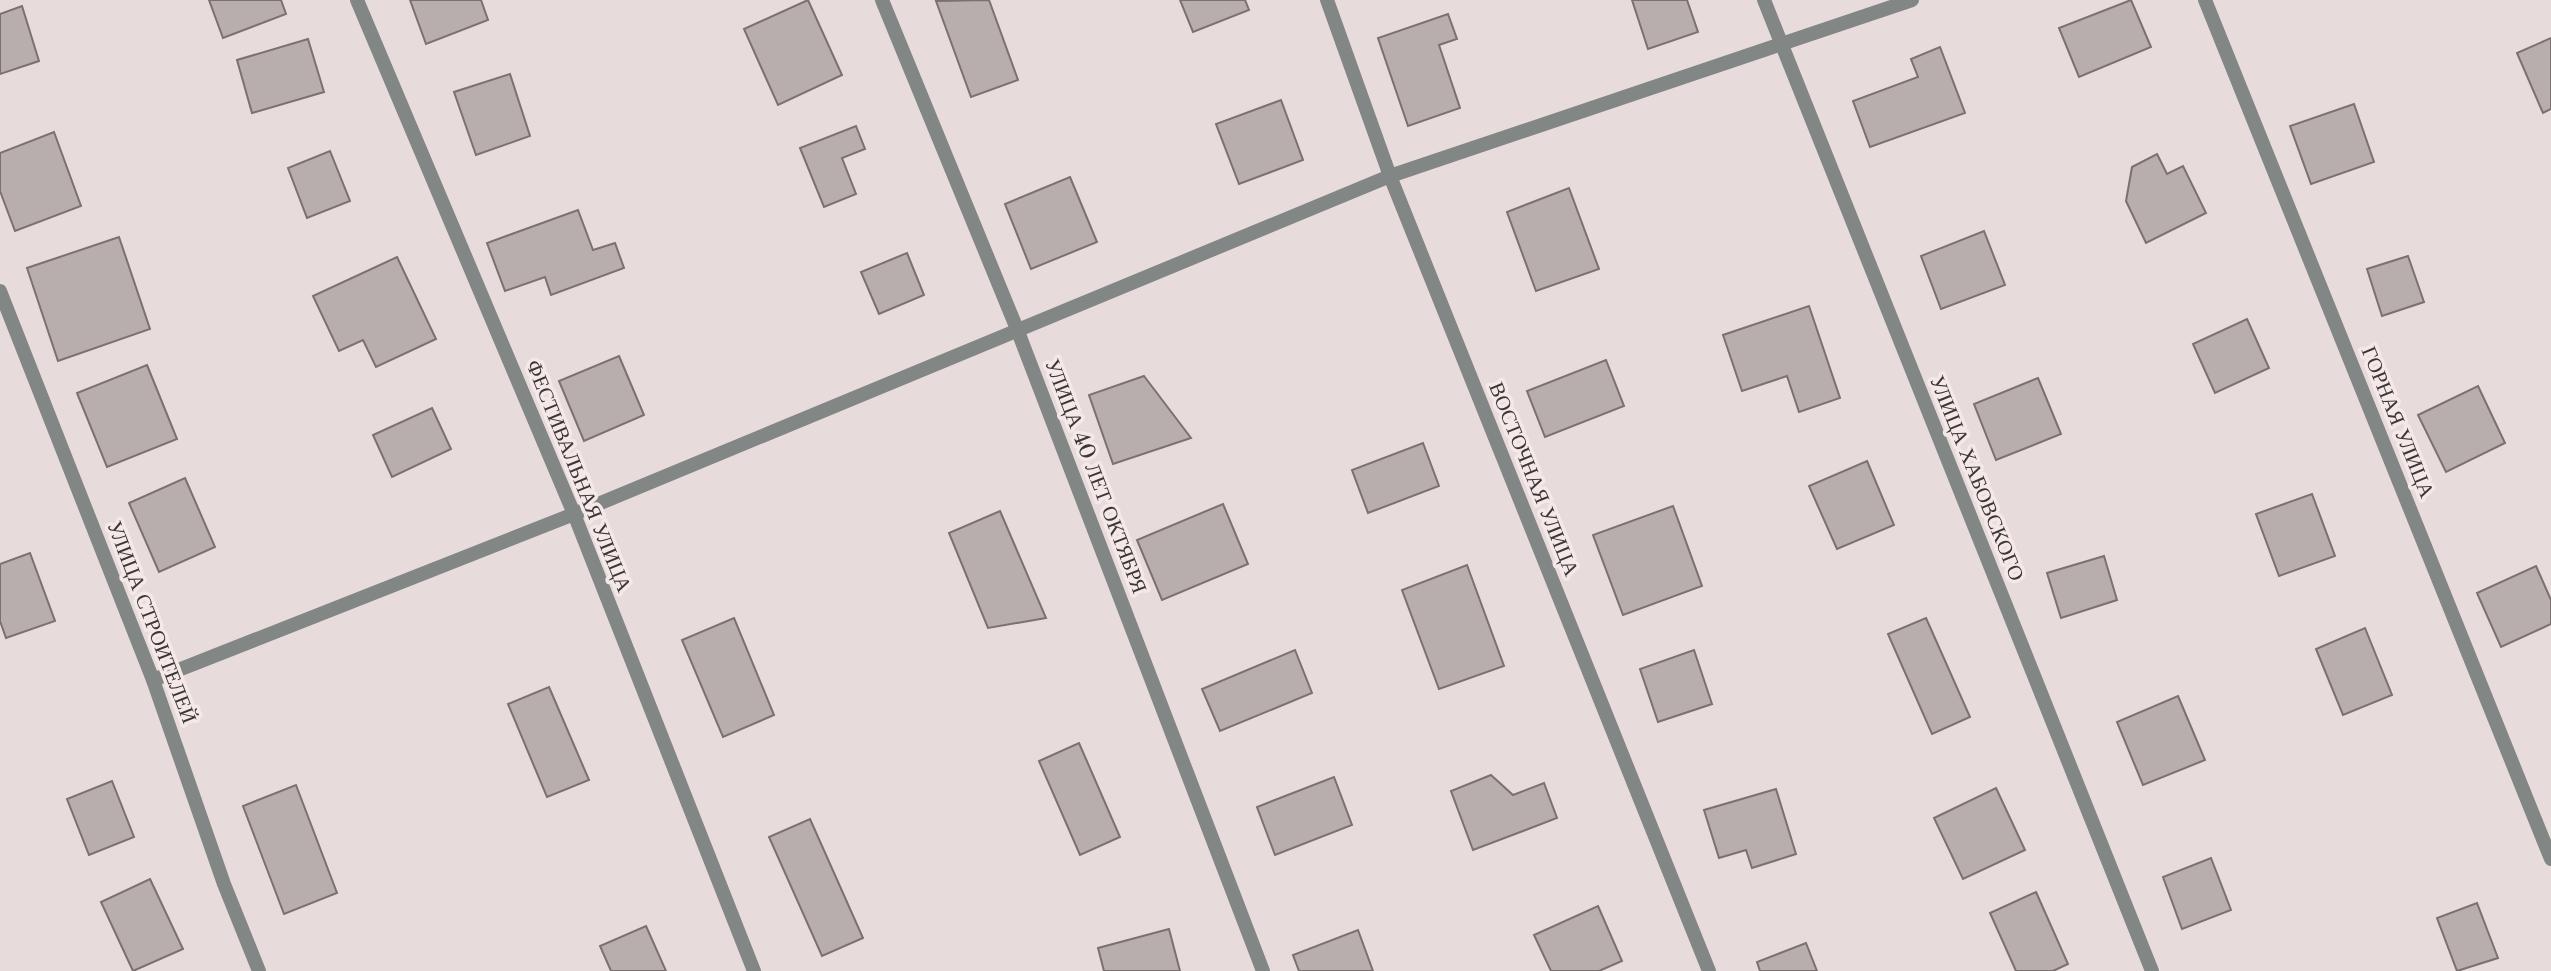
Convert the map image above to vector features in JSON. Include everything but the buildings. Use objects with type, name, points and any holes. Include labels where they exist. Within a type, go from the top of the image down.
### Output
[{"type":"street","name":"ФЕСТИВАЛЬНАЯ УЛИЦА","points":[[357,0],[573,514],[754,971]]},
{"type":"street","name":"УЛИЦА 40 ЛЕТ ОКТЯБРЯ","points":[[882,0],[1017,329],[1263,971]]},
{"type":"street","name":"ВОСТОЧНАЯ УЛИЦА","points":[[1327,0],[1390,176],[1709,971]]},
{"type":"street","name":"УЛИЦА ХАБОВСКОГО","points":[[1764,0],[2152,971]]},
{"type":"street","points":[[153,680],[573,514],[1390,176],[1912,0]]},
{"type":"street","name":"ГОРНАЯ УЛИЦА","points":[[2205,0],[2551,859]]},
{"type":"street","name":"УЛИЦА СТРОИТЕЛЕЙ","points":[[0,290],[153,680],[224,884],[259,971]]}]
